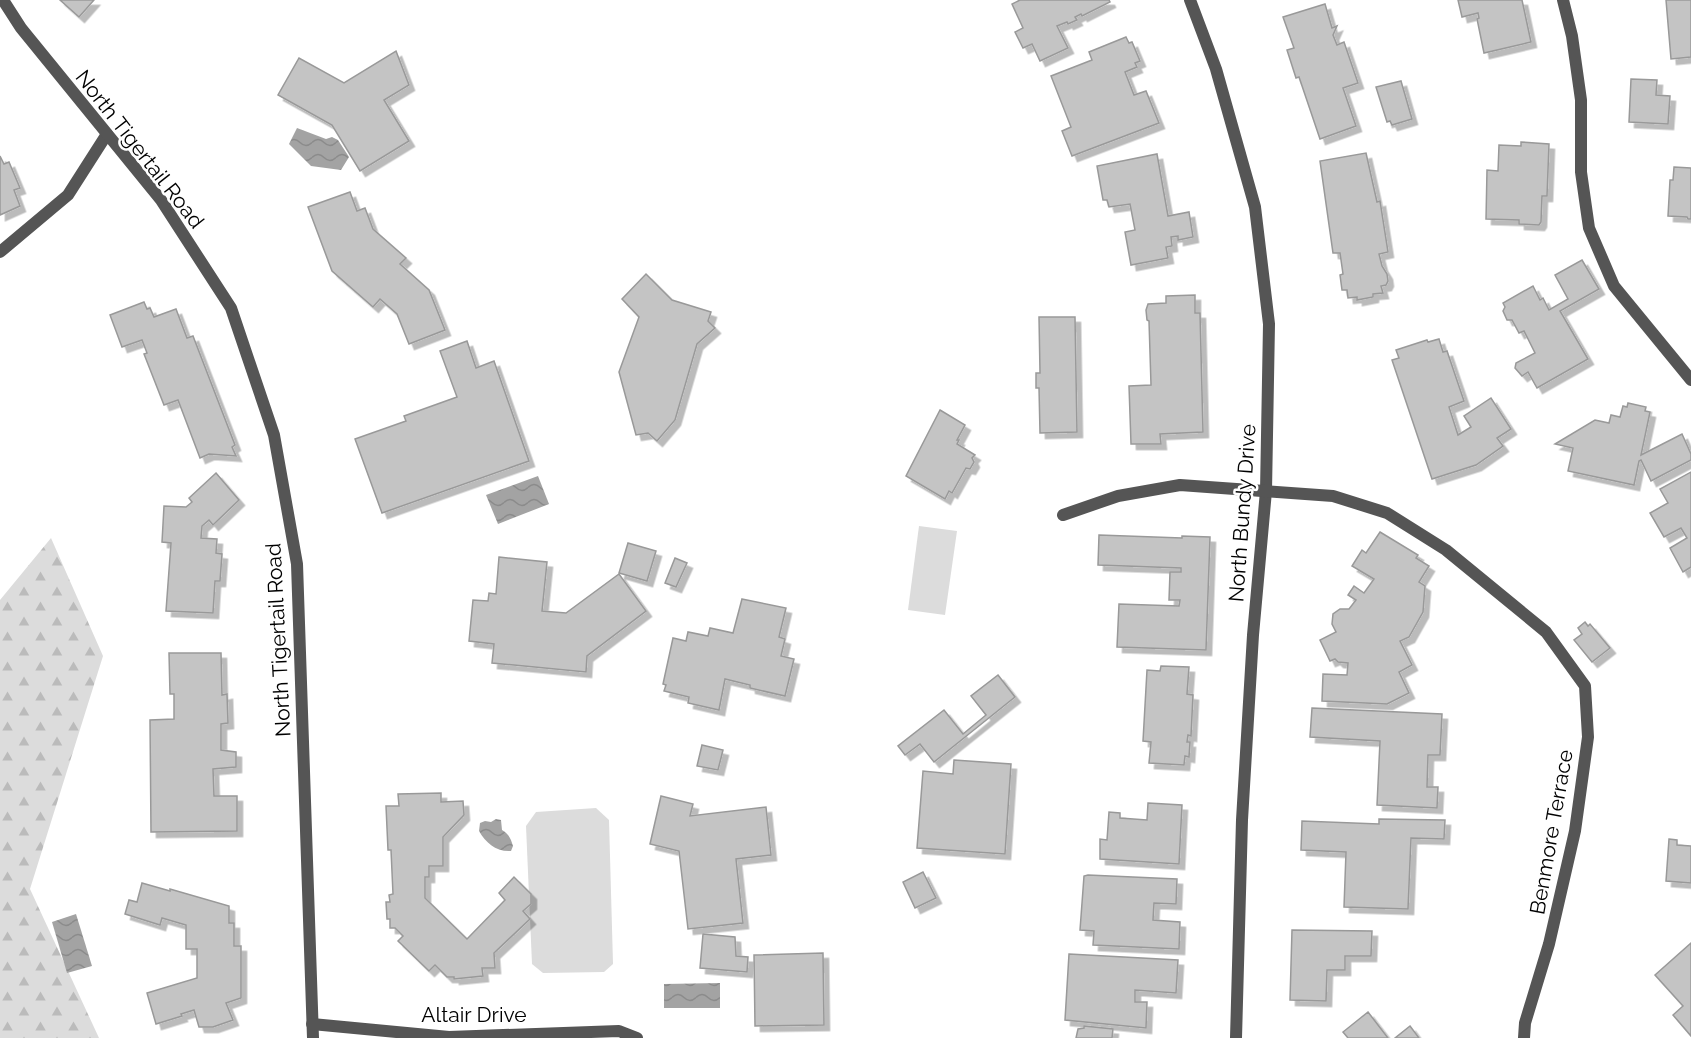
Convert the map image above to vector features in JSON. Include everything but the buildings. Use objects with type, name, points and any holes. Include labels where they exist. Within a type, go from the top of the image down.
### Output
[{"type":"street","name":"North Tigertail Road","points":[[3,0],[21,28],[161,200],[231,308],[274,435],[297,564],[313,1038]]},
{"type":"street","name":"North Bundy Drive","points":[[1190,0],[1216,69],[1255,207],[1269,324],[1266,490],[1253,635],[1242,820],[1236,1038]]},
{"type":"street","points":[[1563,0],[1572,36],[1581,100],[1581,172],[1589,228],[1614,286],[1691,379]]},
{"type":"street","points":[[0,252],[68,195],[107,134]]},
{"type":"street","name":"Benmore Terrace","points":[[1063,515],[1118,496],[1180,485],[1333,496],[1387,513],[1417,531],[1446,550],[1546,632],[1585,686],[1588,737],[1575,831],[1549,944],[1525,1023],[1524,1038]]},
{"type":"street","name":"Altair Drive","points":[[312,1024],[449,1037],[619,1031],[636,1038]]},
{"type":"green space","points":[[919,526],[957,531],[945,615],[908,610]]},
{"type":"green space","points":[[51,538],[103,656],[30,889],[99,1038],[0,1038],[0,600]]},
{"type":"green space","points":[[596,808],[609,820],[613,964],[604,972],[543,973],[532,964],[526,826],[536,812]]},
{"type":"water","points":[[297,128],[326,139],[332,137],[338,140],[349,157],[341,170],[311,166],[289,144]]},
{"type":"water","points":[[538,476],[549,504],[498,524],[486,495]]},
{"type":"water","points":[[501,820],[502,830],[510,839],[513,846],[511,851],[492,846],[479,831],[480,823]]},
{"type":"water","points":[[76,914],[92,966],[67,973],[52,922]]},
{"type":"water","points":[[720,983],[720,1008],[664,1008],[664,984]]}]
